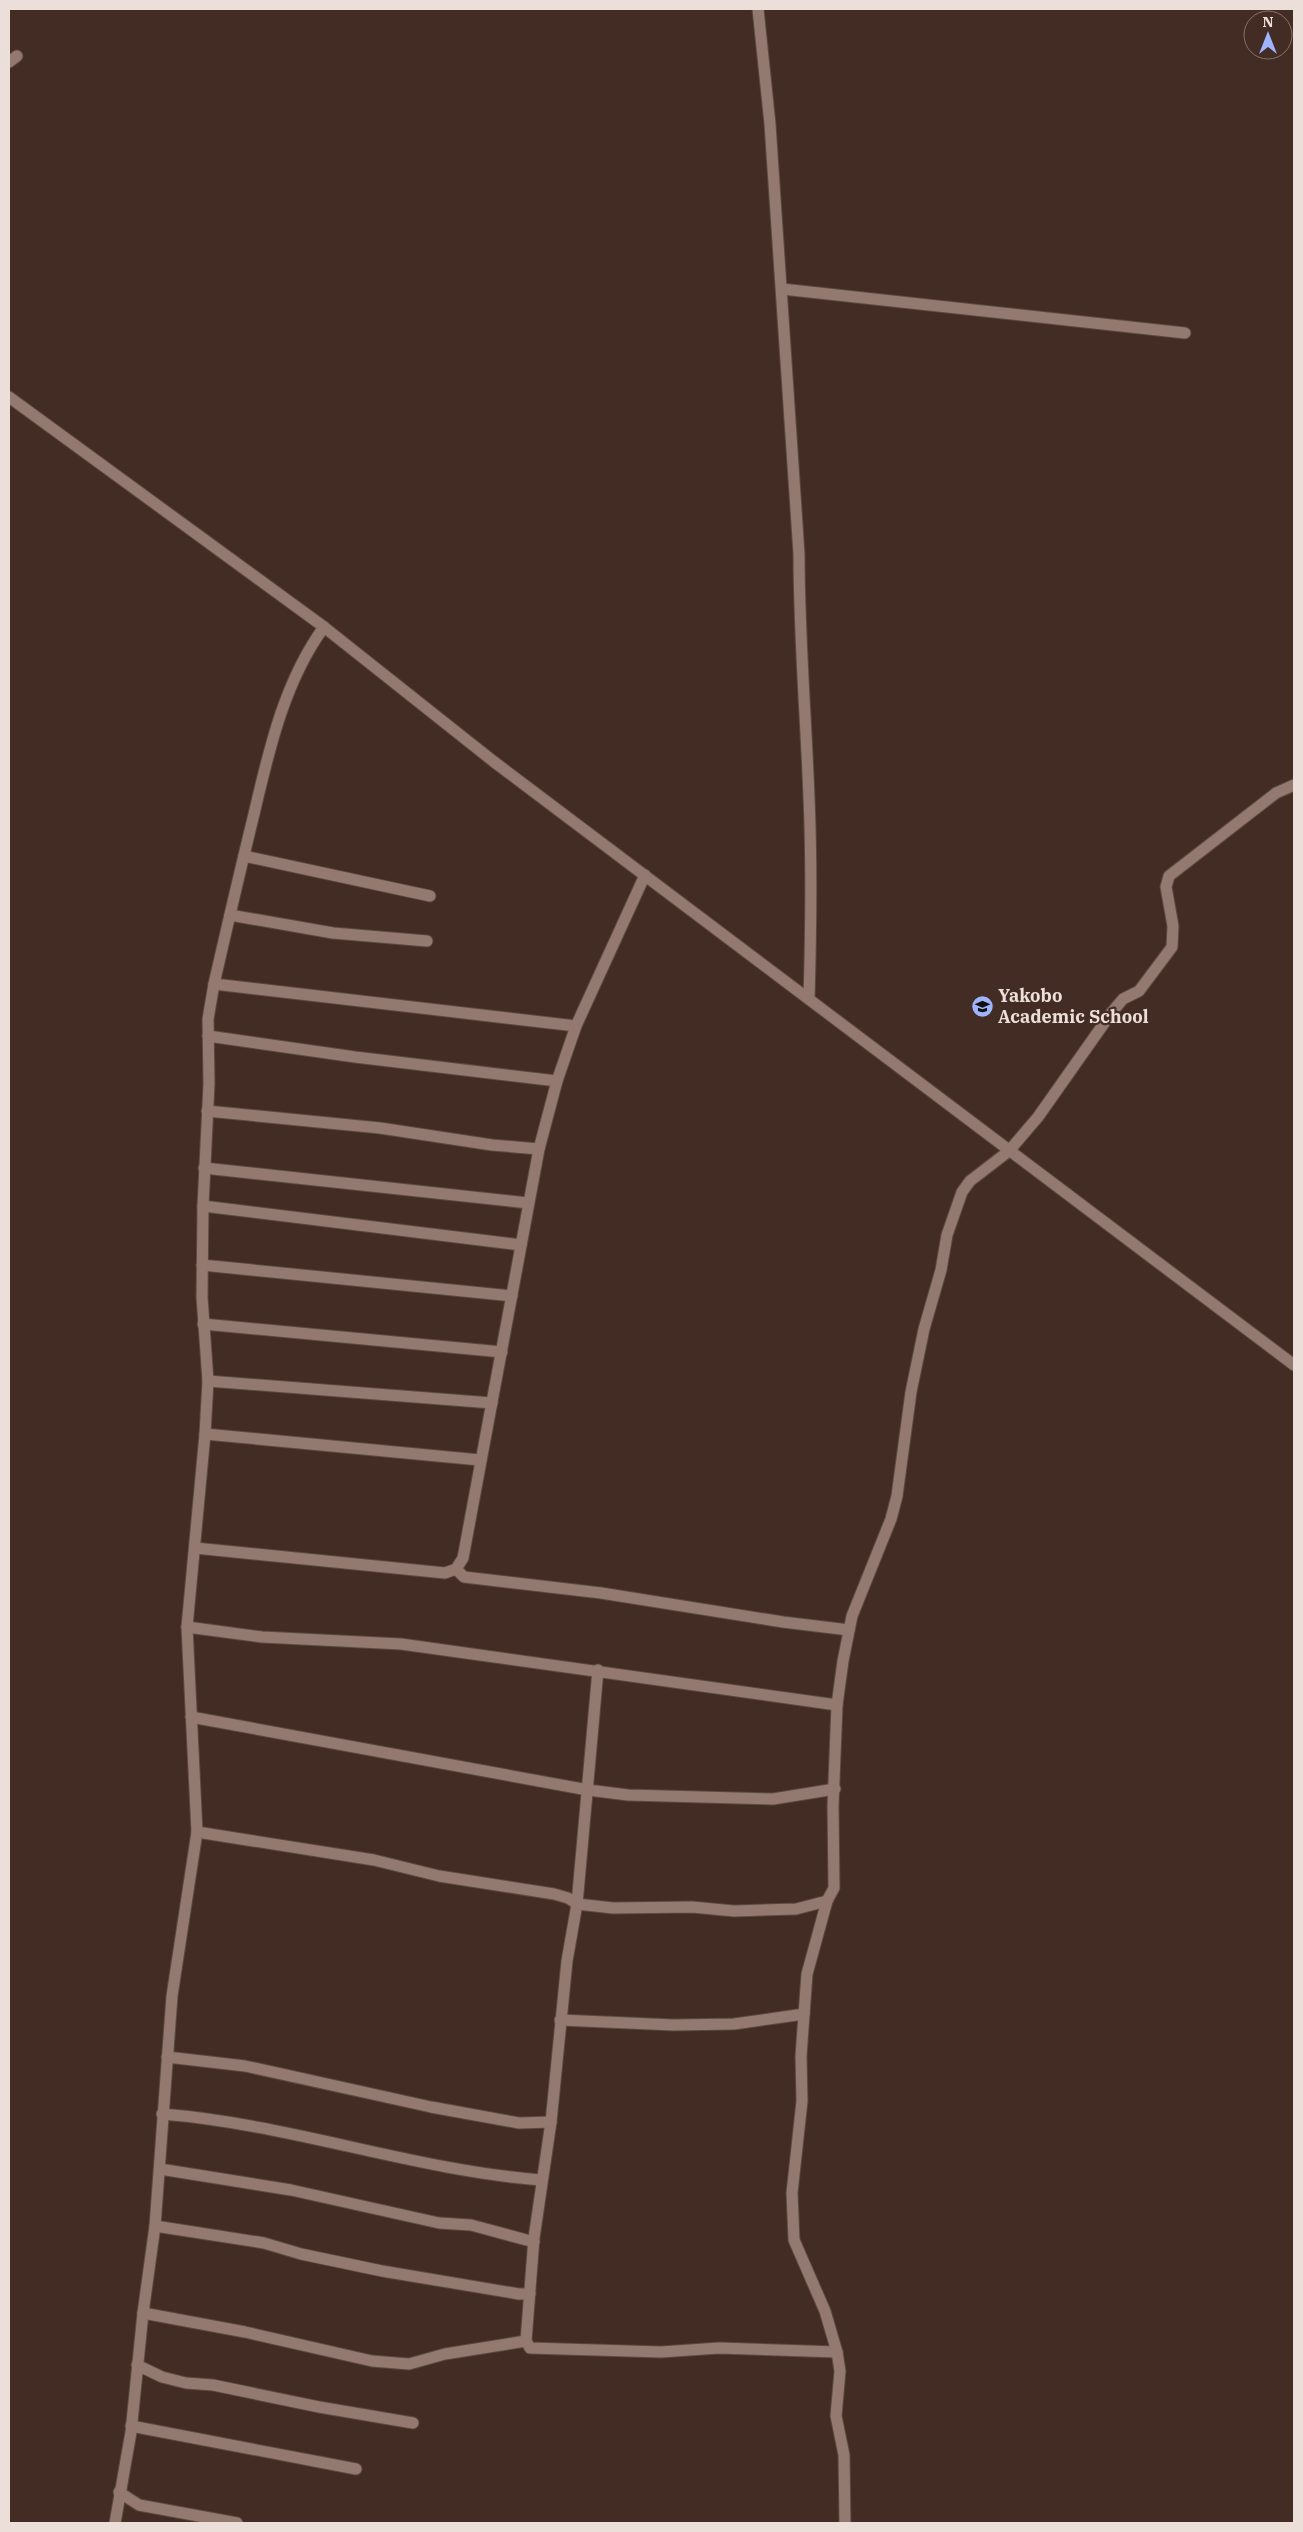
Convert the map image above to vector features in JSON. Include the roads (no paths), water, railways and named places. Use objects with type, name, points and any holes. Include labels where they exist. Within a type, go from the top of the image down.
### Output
[{"type":"street","points":[[758,9],[770,124],[798,554],[798,607],[809,800],[812,898],[809,999]]},
{"type":"street","points":[[782,288],[1185,333]]},
{"type":"street","points":[[9,397],[324,628],[493,761],[1294,1365]]},
{"type":"street","points":[[115,2523],[131,2426],[143,2313],[155,2226],[172,1996],[197,1832],[187,1627],[206,1434],[208,1380],[203,1324],[202,1206],[207,1111],[208,1019],[214,984],[267,761],[286,698],[315,640],[324,628]]},
{"type":"street","points":[[845,2523],[844,2455],[836,2416],[840,2370],[837,2352],[825,2311],[797,2248],[793,2233],[792,2193],[801,2116],[807,1974],[827,1901],[834,1888],[837,1704],[849,1630],[863,1587],[891,1519],[897,1496],[911,1392],[924,1329],[941,1270],[947,1235],[962,1192],[970,1181],[1009,1151],[1038,1117],[1112,1012],[1123,999],[1139,991],[1172,947],[1173,926],[1166,887],[1169,876],[1276,793],[1294,785]]},
{"type":"street","points":[[244,856],[430,896]]},
{"type":"street","points":[[195,1548],[445,1573],[456,1568],[463,1558],[528,1203],[539,1149],[557,1080],[576,1026],[645,875]]},
{"type":"street","points":[[230,915],[333,934],[427,941]]},
{"type":"street","points":[[214,984],[576,1026]]},
{"type":"street","points":[[208,1036],[355,1057],[557,1080]]},
{"type":"street","points":[[207,1111],[380,1128],[492,1146],[539,1149]]},
{"type":"street","points":[[204,1168],[528,1203]]},
{"type":"street","points":[[202,1206],[521,1245]]},
{"type":"street","points":[[202,1265],[512,1296]]},
{"type":"street","points":[[203,1324],[502,1352]]},
{"type":"street","points":[[208,1380],[492,1404]]},
{"type":"street","points":[[206,1434],[480,1460]]},
{"type":"street","points":[[456,1568],[464,1577],[601,1593],[782,1622],[849,1630]]},
{"type":"street","points":[[187,1627],[262,1637],[401,1644],[468,1655],[598,1670],[837,1704]]},
{"type":"street","points":[[598,1670],[577,1904],[560,2020],[551,2122],[534,2242],[526,2342],[530,2348],[661,2352],[718,2348],[837,2352]]},
{"type":"street","points":[[191,1717],[588,1790],[628,1795],[773,1799],[835,1789]]},
{"type":"street","points":[[197,1832],[374,1860],[439,1876],[554,1894],[568,1898],[577,1904],[613,1908],[692,1907],[734,1911],[796,1908],[827,1901]]},
{"type":"street","points":[[560,2020],[674,2025],[734,2024],[804,2014]]},
{"type":"street","points":[[167,2057],[245,2066],[431,2107],[519,2123],[551,2122]]},
{"type":"street","points":[[162,2114],[199,2117],[252,2126],[498,2177],[542,2180]]},
{"type":"street","points":[[160,2169],[291,2190],[439,2223],[471,2225],[534,2242]]},
{"type":"street","points":[[155,2226],[264,2242],[301,2254],[382,2271],[519,2294],[530,2294]]},
{"type":"street","points":[[143,2313],[245,2332],[372,2361],[409,2364],[445,2354],[526,2342]]},
{"type":"street","points":[[137,2365],[162,2377],[186,2383],[213,2385],[319,2407],[413,2423]]},
{"type":"street","points":[[131,2426],[356,2469]]},
{"type":"street","points":[[119,2492],[139,2505],[237,2523]]},
{"type":"place","name":"Yakobo Academic School","points":[[982,1006]]}]
